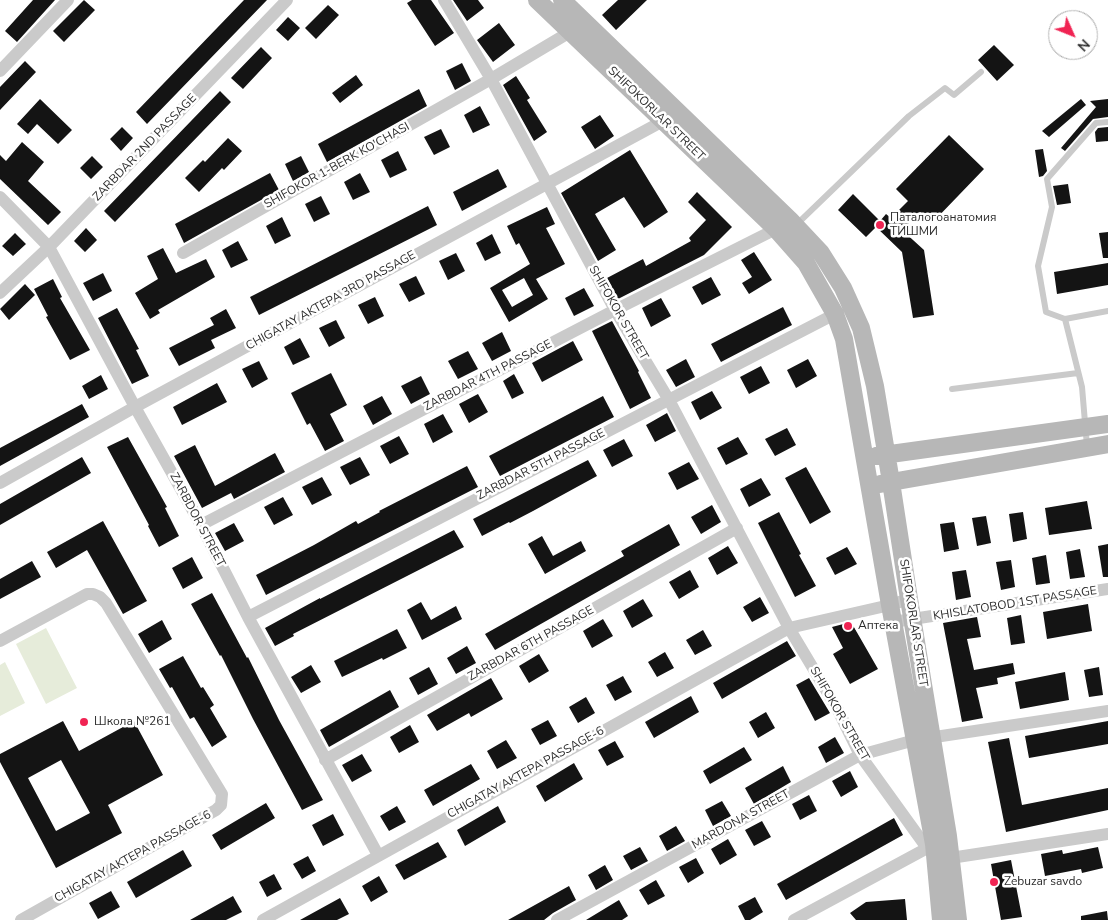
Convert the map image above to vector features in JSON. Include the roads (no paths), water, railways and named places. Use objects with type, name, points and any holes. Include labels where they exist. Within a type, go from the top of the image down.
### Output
[{"type":"main road","name":"SHIFOKORLAR STREET","points":[[537,0],[776,228]]},
{"type":"main road","points":[[562,0],[795,226]]},
{"type":"main road","name":"SHIFOKORLAR STREET","points":[[795,226],[821,253],[843,288],[861,328],[871,372],[891,482],[912,619],[923,739],[939,849],[942,920]]},
{"type":"main road","points":[[776,228],[806,263],[835,314],[844,340],[870,486],[1108,444]]},
{"type":"main road","points":[[864,457],[1108,424]]},
{"type":"main road","name":"SHIFOKORLAR STREET","points":[[870,486],[891,614],[923,739]]},
{"type":"main road","name":"SHIFOKORLAR STREET","points":[[939,849],[958,920]]},
{"type":"street","points":[[0,71],[68,0]]},
{"type":"street","name":"ZARBDAR 2ND PASSAGE","points":[[0,293],[49,247],[287,0]]},
{"type":"street","name":"SHIFOKOR STREET","points":[[444,0],[491,79],[615,310],[668,400],[788,628],[838,710],[860,755],[939,849]]},
{"type":"street","name":"SHIFOKOR 1-BERK KO'CHASI","points":[[183,253],[491,79],[570,32]]},
{"type":"street","name":"CHIGATAY AKTEPA 3RD PASSAGE","points":[[0,483],[135,407],[663,121]]},
{"type":"street","name":"ZARBDOR STREET","points":[[0,197],[49,247],[378,855]]},
{"type":"street","name":"ZARBDAR 4TH PASSAGE","points":[[201,525],[776,228]]},
{"type":"street","name":"ZARBDAR 5TH PASSAGE","points":[[248,617],[835,314]]},
{"type":"street","name":"ZARBDAR 6TH PASSAGE","points":[[325,760],[737,528]]},
{"type":"street","name":"KHISLATOBOD 1ST PASSAGE","points":[[891,614],[912,619],[1108,589]]},
{"type":"street","name":"CHIGATAY AKTEPA PASSAGE-6","points":[[0,641],[87,594],[100,597],[112,612],[222,794],[222,802],[216,810],[21,920]]},
{"type":"street","points":[[891,614],[909,599]]},
{"type":"street","name":"CHIGATAY AKTEPA PASSAGE-6","points":[[263,920],[788,628],[891,614]]},
{"type":"street","name":"MARDONA STREET","points":[[557,920],[860,755],[923,739],[1108,711]]},
{"type":"street","points":[[794,920],[939,849],[1108,834]]},
{"type":"lane","points":[[795,226],[909,116],[945,88],[954,95],[981,72]]},
{"type":"lane","points":[[1108,122],[1096,123],[1047,179],[1052,207],[1038,266],[1046,312],[1065,319],[1108,311]]},
{"type":"lane","points":[[1065,319],[1082,387],[1087,447]]},
{"type":"lane","points":[[952,389],[1078,373]]},
{"type":"place","name":"Паталогоанатомия ТИШМИ","points":[[880,225]]},
{"type":"place","name":"Аптека","points":[[848,626]]},
{"type":"place","name":"Школа №261","points":[[84,722]]},
{"type":"place","name":"Zebuzar savdo","points":[[994,882]]}]
